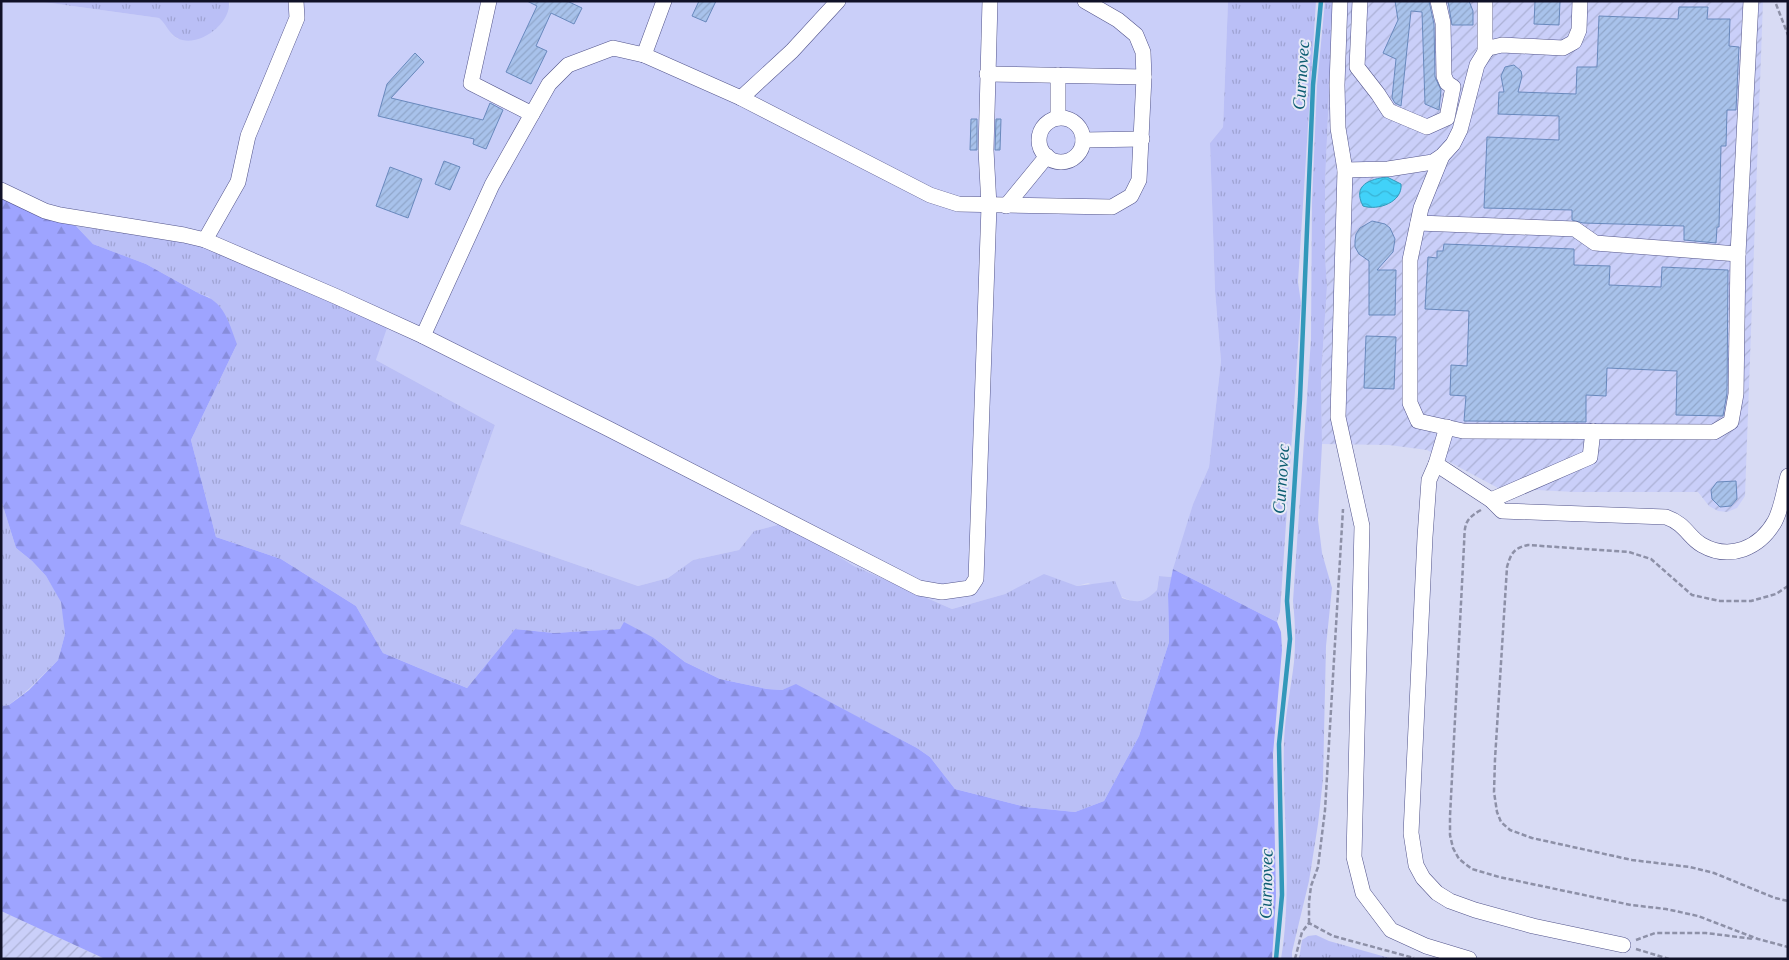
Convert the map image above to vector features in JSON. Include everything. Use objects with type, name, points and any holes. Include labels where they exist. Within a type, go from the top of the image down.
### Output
[{"type":"lane","points":[[204,240],[238,182],[248,136],[296,18],[296,1]]},
{"type":"lane","points":[[488,1],[471,82],[532,114]]},
{"type":"lane","points":[[644,55],[664,1]]},
{"type":"lane","points":[[741,98],[792,51],[838,1]]},
{"type":"lane","points":[[1,190],[45,211],[60,215],[184,235],[204,240],[423,336],[918,588],[942,592],[970,588],[976,578],[989,206],[986,150],[990,1]]},
{"type":"lane","points":[[423,336],[492,184],[549,84],[568,65],[613,48],[644,55],[741,98],[930,195],[958,204],[1112,207],[1131,196],[1139,180],[1144,77],[1143,52],[1136,35],[1118,20],[1085,1]]},
{"type":"lane","points":[[1340,1],[1337,85],[1338,128],[1345,170],[1338,417],[1362,526],[1354,857],[1362,893],[1391,930],[1426,946],[1470,959]]},
{"type":"lane","points":[[1360,1],[1356,67],[1389,111],[1427,127],[1447,118],[1453,87],[1447,83],[1444,76],[1443,24],[1438,1]]},
{"type":"lane","points":[[1484,1],[1485,52]]},
{"type":"lane","points":[[1345,170],[1388,168],[1433,162],[1442,156],[1453,144],[1460,130],[1477,64],[1485,52],[1489,48],[1502,45],[1563,48],[1574,42],[1580,30],[1580,1]]},
{"type":"lane","points":[[1442,156],[1421,208],[1410,260],[1410,403],[1418,421],[1463,431],[1714,432],[1731,422],[1736,394],[1738,254],[1750,1]]},
{"type":"lane","points":[[987,74],[1144,77]]},
{"type":"lane","points":[[1058,75],[1058,118]]},
{"type":"lane","points":[[1058,118],[1064,118],[1076,123],[1083,140],[1078,153],[1073,158],[1060,162],[1047,156],[1042,151],[1039,137],[1045,124],[1058,118]]},
{"type":"lane","points":[[1083,140],[1142,138]]},
{"type":"lane","points":[[1006,206],[1047,156]]},
{"type":"lane","points":[[1418,223],[1576,229],[1595,243],[1738,254]]},
{"type":"lane","points":[[1447,427],[1429,480],[1410,833],[1416,864],[1423,878],[1437,893],[1450,901],[1474,910],[1533,926],[1622,945]]},
{"type":"lane","points":[[1494,503],[1590,457],[1593,431]]},
{"type":"lane","points":[[1436,464],[1494,503],[1502,511],[1666,517],[1675,520],[1683,526],[1700,544],[1722,553],[1746,548],[1757,542],[1768,531],[1775,520],[1788,476]]},
{"type":"path","points":[[1776,4],[1788,35]]},
{"type":"path","points":[[1494,503],[1470,516],[1465,526],[1450,816],[1451,841],[1460,859],[1472,869],[1499,877],[1631,906],[1666,909],[1698,916],[1758,939],[1788,947]]},
{"type":"path","points":[[1295,959],[1302,932],[1308,923],[1311,886],[1318,867],[1325,810],[1340,543]]},
{"type":"path","points":[[1788,586],[1776,594],[1751,601],[1720,601],[1692,594],[1651,559],[1629,552],[1528,545],[1517,547],[1511,554],[1507,567],[1494,792],[1497,812],[1501,822],[1510,830],[1532,838],[1632,860],[1690,867],[1714,873],[1775,898],[1788,901]]},
{"type":"path","points":[[1308,923],[1333,936],[1418,959]]},
{"type":"path","points":[[1622,945],[1655,933],[1706,933],[1758,939]]},
{"type":"path","points":[[1622,945],[1669,959]]},
{"type":"shaded area","points":[[1,1],[36,1],[159,18],[165,22],[172,35],[178,39],[230,5],[229,1],[1228,1],[1223,127],[1210,143],[1215,291],[1221,361],[1209,467],[1193,504],[1172,577],[1159,576],[1157,590],[1146,600],[1134,602],[1088,583],[1077,586],[1044,575],[1005,594],[952,609],[854,566],[785,523],[754,531],[739,550],[693,560],[668,578],[638,586],[460,524],[495,425],[376,360],[386,328],[193,243],[60,222],[1,195]]},
{"type":"shaded area","points":[[1333,1],[1763,1],[1745,496],[1737,508],[1727,512],[1718,511],[1709,506],[1698,492],[1574,492],[1498,488],[1427,450],[1389,445],[1322,444],[1321,376],[1327,286],[1325,183]]},
{"type":"shaded area","points":[[1,911],[105,959],[1,959]]},
{"type":"green space","points":[[36,1],[229,1],[225,18],[219,26],[203,37],[185,41],[174,36],[159,18]]},
{"type":"green space","points":[[1228,1],[1316,1],[1298,282],[1301,303],[1280,612],[1277,622],[1173,569],[1193,504],[1209,467],[1221,361],[1215,291],[1210,143],[1223,127]]},
{"type":"green space","points":[[1325,1],[1333,1],[1325,183],[1327,286],[1321,376],[1322,444],[1318,520],[1322,553],[1332,588],[1326,646],[1323,779],[1318,824],[1309,881],[1292,959],[1281,959],[1287,877],[1284,741],[1295,654],[1293,601],[1311,339],[1312,202],[1317,85]]},
{"type":"green space","points":[[1,195],[60,222],[76,226],[93,244],[146,264],[215,302],[220,307],[228,320],[237,344],[191,440],[216,537],[281,559],[356,606],[383,653],[467,688],[515,629],[554,633],[620,629],[624,622],[654,638],[685,662],[720,679],[767,689],[782,690],[796,684],[917,748],[930,757],[955,789],[1026,807],[1075,812],[1104,801],[1139,736],[1169,642],[1168,594],[1173,569],[1277,622],[1281,632],[1282,650],[1273,754],[1276,896],[1272,959],[105,959],[1,911],[1,706],[9,705],[29,690],[58,660],[65,634],[61,602],[46,576],[16,548],[1,500]]},
{"type":"green space","points":[[76,226],[193,243],[219,251],[387,328],[376,360],[495,425],[460,524],[638,586],[668,578],[693,560],[739,550],[754,531],[785,523],[854,566],[952,609],[1005,594],[1044,574],[1077,586],[1115,581],[1122,598],[1133,601],[1141,601],[1157,590],[1159,576],[1172,577],[1168,594],[1169,642],[1139,736],[1104,801],[1075,812],[1026,807],[955,789],[930,757],[917,748],[796,685],[782,690],[767,689],[720,679],[685,662],[654,638],[620,629],[554,633],[515,629],[467,688],[383,653],[356,606],[281,559],[216,537],[191,440],[237,344],[209,297],[200,294],[146,264],[93,244]]},
{"type":"green space","points":[[1,500],[16,548],[46,576],[62,602],[65,634],[58,660],[29,689],[9,705],[1,706]]},
{"type":"green space","points":[[1316,935],[1329,941],[1393,959],[1299,959],[1302,940],[1308,936]]},
{"type":"water","points":[[1387,177],[1401,184],[1398,196],[1382,206],[1363,206],[1360,193],[1364,184],[1375,179]]},
{"type":"building","points":[[527,1],[567,1],[582,8],[574,24],[551,13],[536,46],[547,51],[531,84],[506,72],[537,6]]},
{"type":"building","points":[[699,1],[716,1],[706,22],[692,16]]},
{"type":"building","points":[[1395,1],[1429,1],[1434,24],[1435,77],[1441,90],[1439,110],[1425,104],[1422,12],[1411,11],[1401,106],[1395,103],[1392,98],[1396,59],[1383,53],[1398,20]]},
{"type":"building","points":[[1448,1],[1469,1],[1473,11],[1473,25],[1452,25]]},
{"type":"building","points":[[1535,1],[1560,1],[1559,25],[1534,24]]},
{"type":"building","points":[[1679,7],[1708,7],[1707,19],[1730,19],[1729,46],[1739,47],[1736,110],[1727,110],[1726,146],[1721,146],[1719,227],[1717,227],[1716,243],[1684,240],[1684,226],[1583,223],[1572,220],[1572,210],[1484,208],[1487,137],[1559,140],[1559,116],[1498,114],[1499,92],[1504,92],[1501,76],[1505,67],[1514,65],[1521,71],[1522,76],[1518,92],[1576,94],[1577,67],[1597,67],[1599,16],[1678,19]]},
{"type":"building","points":[[415,53],[424,62],[391,98],[483,120],[490,103],[503,110],[486,149],[473,144],[474,139],[378,116],[387,84]]},
{"type":"building","points":[[971,119],[977,119],[977,150],[970,150]]},
{"type":"building","points":[[996,119],[1001,119],[1000,150],[995,150]]},
{"type":"building","points":[[444,161],[460,167],[450,190],[435,184]]},
{"type":"building","points":[[390,167],[422,179],[408,218],[376,206]]},
{"type":"building","points":[[1372,221],[1385,224],[1390,228],[1395,239],[1393,252],[1377,270],[1396,270],[1395,315],[1369,315],[1369,261],[1359,254],[1355,247],[1355,241],[1356,234],[1360,228]]},
{"type":"building","points":[[1444,244],[1574,249],[1574,265],[1610,266],[1609,285],[1661,287],[1662,267],[1728,270],[1727,393],[1723,416],[1676,415],[1677,371],[1607,368],[1606,396],[1586,395],[1586,422],[1464,421],[1466,396],[1450,395],[1451,365],[1467,366],[1469,311],[1425,309],[1428,257],[1437,258],[1437,251],[1443,251]]},
{"type":"building","points":[[1366,336],[1396,337],[1394,389],[1364,388]]},
{"type":"building","points":[[1736,481],[1737,499],[1731,506],[1720,507],[1712,499],[1711,490],[1717,482]]},
{"type":"waterway","name":"Curnovec","points":[[1276,959],[1282,895],[1279,744],[1290,639],[1287,601],[1300,399],[1313,85],[1321,1]]}]
